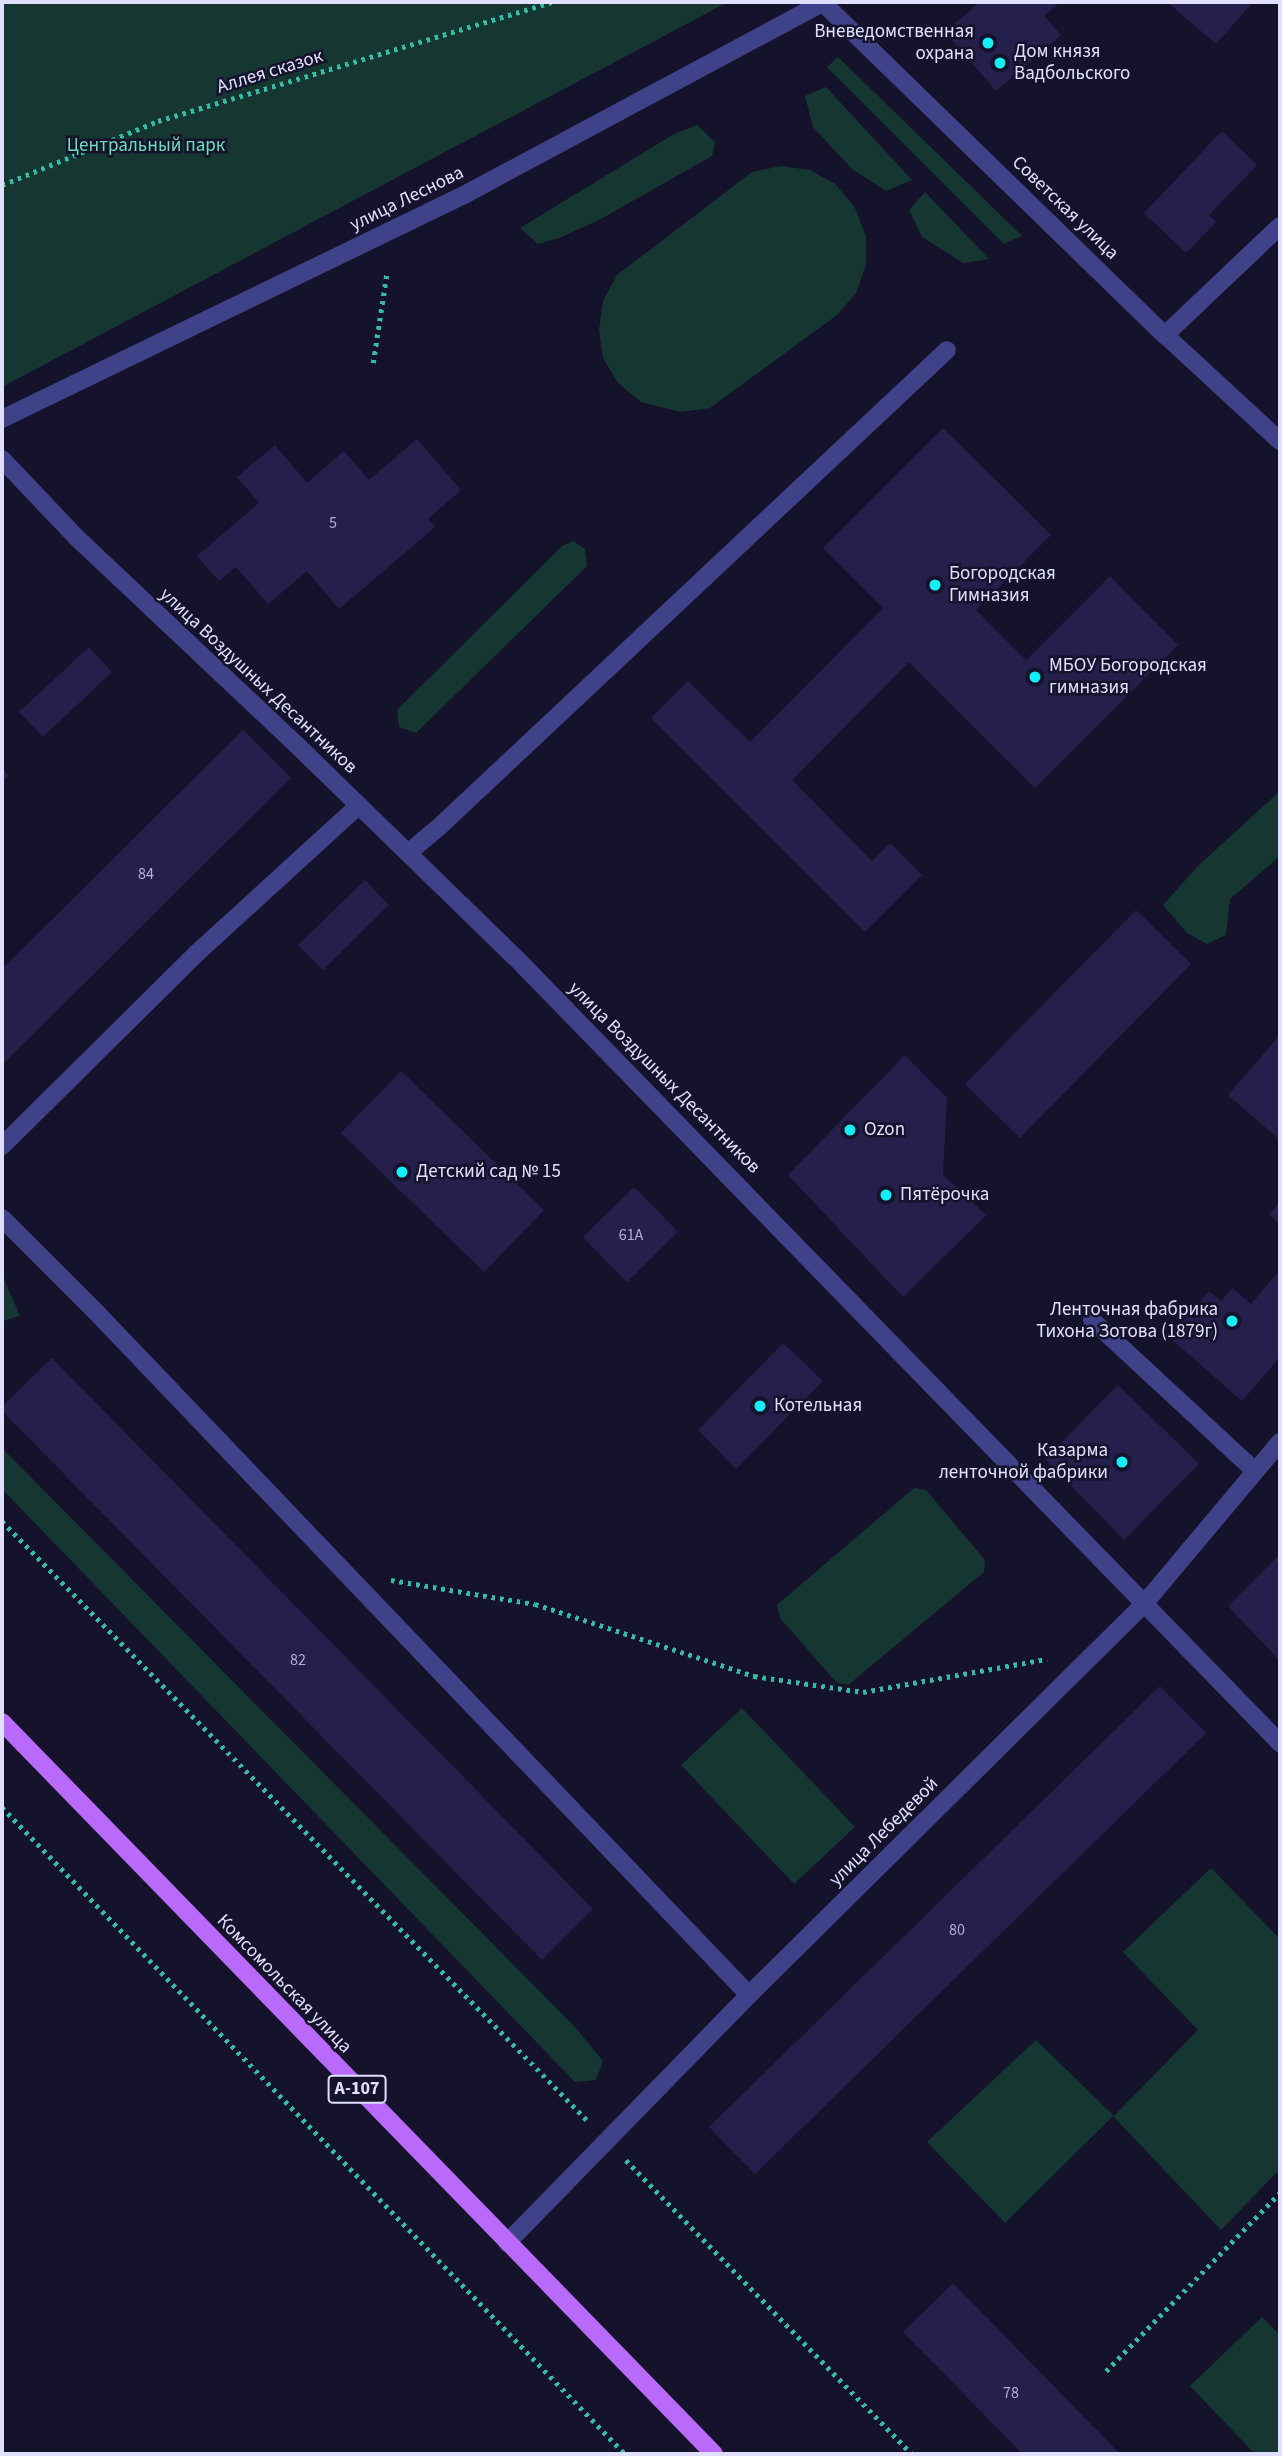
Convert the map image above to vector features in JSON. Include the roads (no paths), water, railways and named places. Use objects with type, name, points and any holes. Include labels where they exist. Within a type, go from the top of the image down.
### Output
[{"type":"main road","name":"Комсомольская улица","points":[[2,1722],[714,2454]]},
{"type":"street","name":"Советская улица","points":[[823,2],[1166,335],[1280,441]]},
{"type":"street","name":"улица Леснова","points":[[2,419],[464,195],[823,2]]},
{"type":"street","points":[[1166,335],[1280,226]]},
{"type":"street","points":[[408,853],[438,828],[947,350]]},
{"type":"street","name":"улица Воздушных Десантников","points":[[2,459],[120,580],[359,804],[730,1174],[1280,1743]]},
{"type":"street","points":[[2,1146],[197,953],[359,804]]},
{"type":"street","points":[[2,1218],[96,1311],[749,1995]]},
{"type":"street","points":[[1092,1320],[1255,1471]]},
{"type":"street","name":"улица Лебедевой","points":[[507,2243],[749,1995],[1144,1604],[1280,1442]]},
{"type":"place","name":"Вневедомственная охрана","points":[[988,43]]},
{"type":"place","name":"Дом князя Вадбольского","points":[[1000,63]]},
{"type":"place","name":"Богородская Гимназия","points":[[935,585]]},
{"type":"place","name":"МБОУ Богородская гимназия","points":[[1035,677]]},
{"type":"place","name":"Ozon","points":[[850,1130]]},
{"type":"place","name":"Детский сад № 15","points":[[402,1172]]},
{"type":"place","name":"Пятёрочка","points":[[886,1195]]},
{"type":"place","name":"Ленточная фабрика Тихона Зотова (1879г)","points":[[1232,1321]]},
{"type":"place","name":"Котельная","points":[[760,1406]]},
{"type":"place","name":"Казарма ленточной фабрики","points":[[1122,1462]]},
{"type":"park label","name":"Центральный парк","points":[[146,146]]}]
